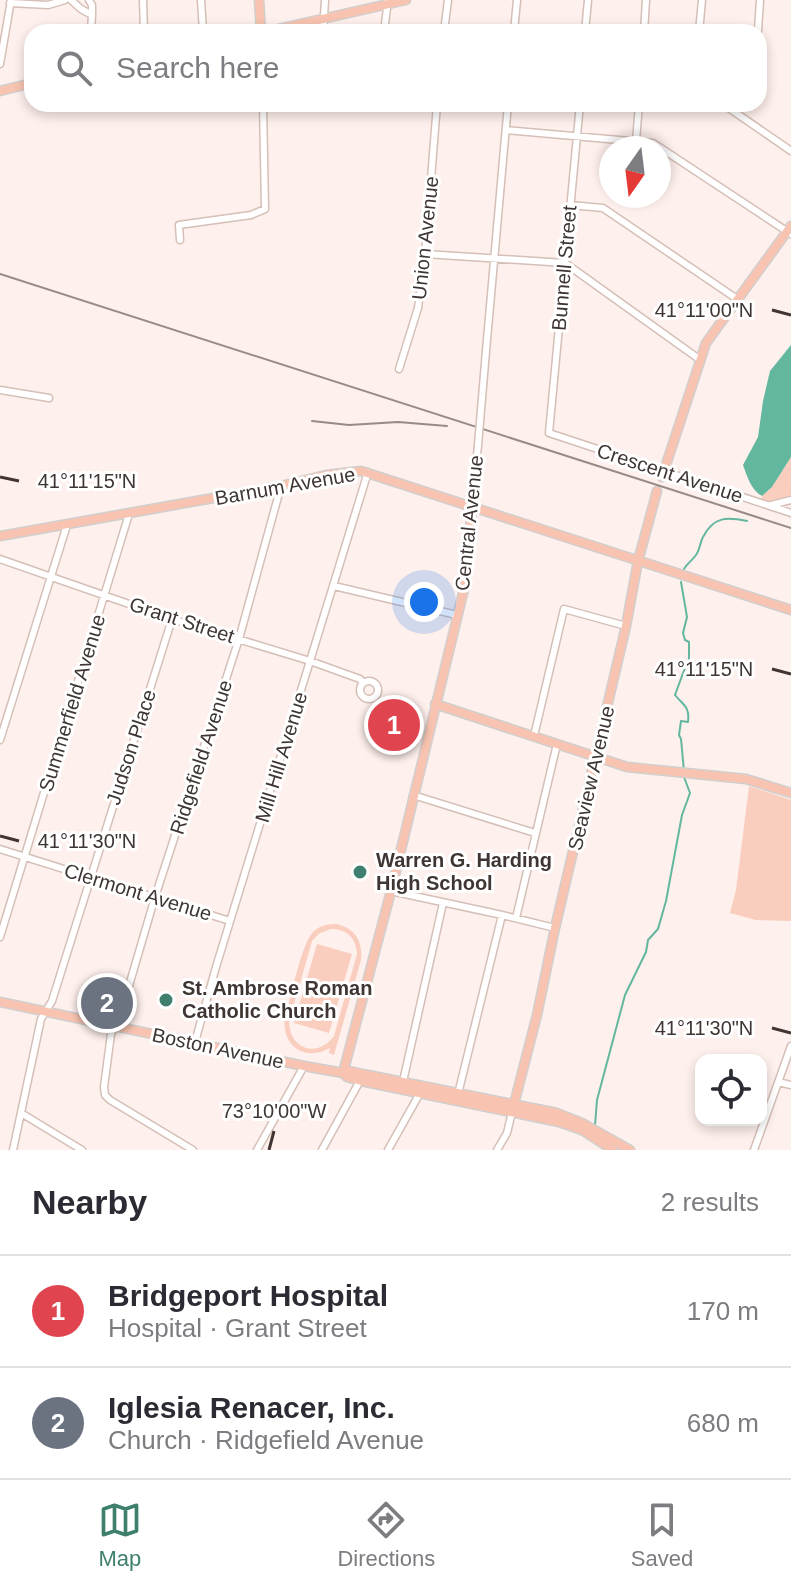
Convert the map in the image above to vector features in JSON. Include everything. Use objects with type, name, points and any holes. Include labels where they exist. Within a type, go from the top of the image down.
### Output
[{"type":"main road","points":[[259,0],[262,24]]},
{"type":"main road","points":[[298,24],[406,0]]},
{"type":"main road","points":[[0,91],[24,85]]},
{"type":"main road","points":[[664,474],[706,343],[790,230]]},
{"type":"main road","name":"Barnum Avenue","points":[[0,536],[347,472],[368,472],[791,610]]},
{"type":"main road","name":"Seaview Avenue","points":[[513,1108],[626,626],[638,561],[657,491]]},
{"type":"main road","name":"Central Avenue","points":[[343,1073],[391,891],[464,589],[472,508]]},
{"type":"main road","points":[[435,704],[627,767],[746,779],[791,793]]},
{"type":"main road","name":"Boston Avenue","points":[[0,1002],[343,1073],[347,1077],[362,1077],[513,1108],[557,1113],[630,1150]]},
{"type":"main road","name":"Boston Avenue","points":[[597,1135],[613,1150]]},
{"type":"street","points":[[0,64],[11,1],[48,5],[68,0],[92,15]]},
{"type":"street","points":[[89,0],[92,5],[91,24]]},
{"type":"street","points":[[143,0],[144,24]]},
{"type":"street","points":[[201,0],[202,24]]},
{"type":"street","points":[[324,24],[325,0]]},
{"type":"street","points":[[445,24],[448,0]]},
{"type":"street","points":[[515,24],[517,0]]},
{"type":"street","points":[[586,24],[588,0]]},
{"type":"street","points":[[644,24],[646,0]]},
{"type":"street","points":[[700,24],[702,0]]},
{"type":"street","points":[[758,24],[760,0]]},
{"type":"street","points":[[385,24],[388,2]]},
{"type":"street","points":[[180,240],[179,225],[251,215],[265,209],[263,112]]},
{"type":"street","name":"Union Avenue","points":[[399,369],[418,308],[436,112]]},
{"type":"street","name":"Central Avenue","points":[[472,508],[507,112]]},
{"type":"street","name":"Bunnell Street","points":[[549,433],[580,112]]},
{"type":"street","points":[[636,136],[638,112]]},
{"type":"street","points":[[735,112],[791,151]]},
{"type":"street","points":[[506,130],[599,138]]},
{"type":"street","points":[[671,154],[790,230]]},
{"type":"street","points":[[570,205],[603,208],[737,299]]},
{"type":"street","points":[[425,254],[565,263],[699,359]]},
{"type":"street","points":[[0,393],[49,398]]},
{"type":"street","name":"Crescent Avenue","points":[[549,433],[664,474],[791,513]]},
{"type":"street","name":"Mill Hill Avenue","points":[[195,1042],[368,472]]},
{"type":"street","name":"Ridgefield Avenue","points":[[193,1150],[105,1095],[111,1034],[121,1013],[155,897],[239,639],[281,486]]},
{"type":"street","points":[[769,506],[791,500]]},
{"type":"street","name":"Summerfield Avenue","points":[[0,937],[4,910],[24,857],[129,514]]},
{"type":"street","points":[[0,740],[67,525]]},
{"type":"street","name":"Grant Street","points":[[0,559],[172,619],[310,661],[360,679],[363,683]]},
{"type":"street","points":[[334,586],[457,615]]},
{"type":"street","points":[[534,736],[564,609],[626,626]]},
{"type":"street","name":"Judson Place","points":[[13,1150],[40,1024],[52,1001],[172,619]]},
{"type":"street","points":[[516,918],[557,744]]},
{"type":"street","points":[[413,795],[535,833]]},
{"type":"street","name":"Clermont Avenue","points":[[0,849],[230,921]]},
{"type":"street","points":[[391,891],[555,928]]},
{"type":"street","points":[[402,1085],[443,903]]},
{"type":"street","points":[[457,1097],[502,915]]},
{"type":"street","points":[[754,1150],[791,1046]]},
{"type":"street","points":[[257,1150],[304,1066]]},
{"type":"street","points":[[322,1150],[362,1077]]},
{"type":"street","points":[[778,1082],[791,1085]]},
{"type":"street","points":[[388,1150],[421,1089]]},
{"type":"street","points":[[497,1150],[505,1139],[513,1108]]},
{"type":"street","points":[[21,1113],[82,1150]]},
{"type":"shaded area","points":[[791,345],[791,457],[772,487],[762,496],[752,486],[743,465],[758,437],[770,371]]},
{"type":"shaded area","points":[[791,457],[791,496],[768,502],[761,500],[772,487]]},
{"type":"shaded area","points":[[749,786],[791,800],[791,921],[756,920],[730,913],[736,890]]},
{"type":"shaded area","points":[[336,924],[356,936],[361,947],[361,960],[334,1055],[329,1053],[330,1048],[321,1052],[304,1052],[297,1049],[287,1036],[285,1017],[300,960],[309,939],[318,928]],"holes":[[[331,929],[350,936],[357,954],[334,1036],[320,1047],[306,1048],[294,1039],[289,1022],[312,941],[320,933]]]},
{"type":"shaded area","points":[[317,944],[352,954],[329,1033],[294,1023]]},
{"type":"waterway","points":[[684,569],[712,525],[727,519],[747,521]]},
{"type":"waterway","points":[[681,582],[687,617],[683,633],[689,642],[689,662],[675,695],[688,712],[688,722],[681,721],[679,735],[684,771]]},
{"type":"waterway","points":[[595,1125],[597,1100],[625,995],[646,952],[648,940],[658,929],[666,901],[682,815],[690,793],[684,777]]},
{"type":"railway","points":[[0,274],[791,528]]},
{"type":"railway","points":[[312,421],[349,425],[398,422],[447,426]]},
{"type":"place","name":"Bridgeport Hospital","points":[[394,725]]},
{"type":"place","name":"Warren G. Harding High School","points":[[360,872]]},
{"type":"place","name":"St. Ambrose Roman Catholic Church","points":[[166,1000]]},
{"type":"place","name":"Iglesia Renacer, Inc.","points":[[107,1003]]}]
